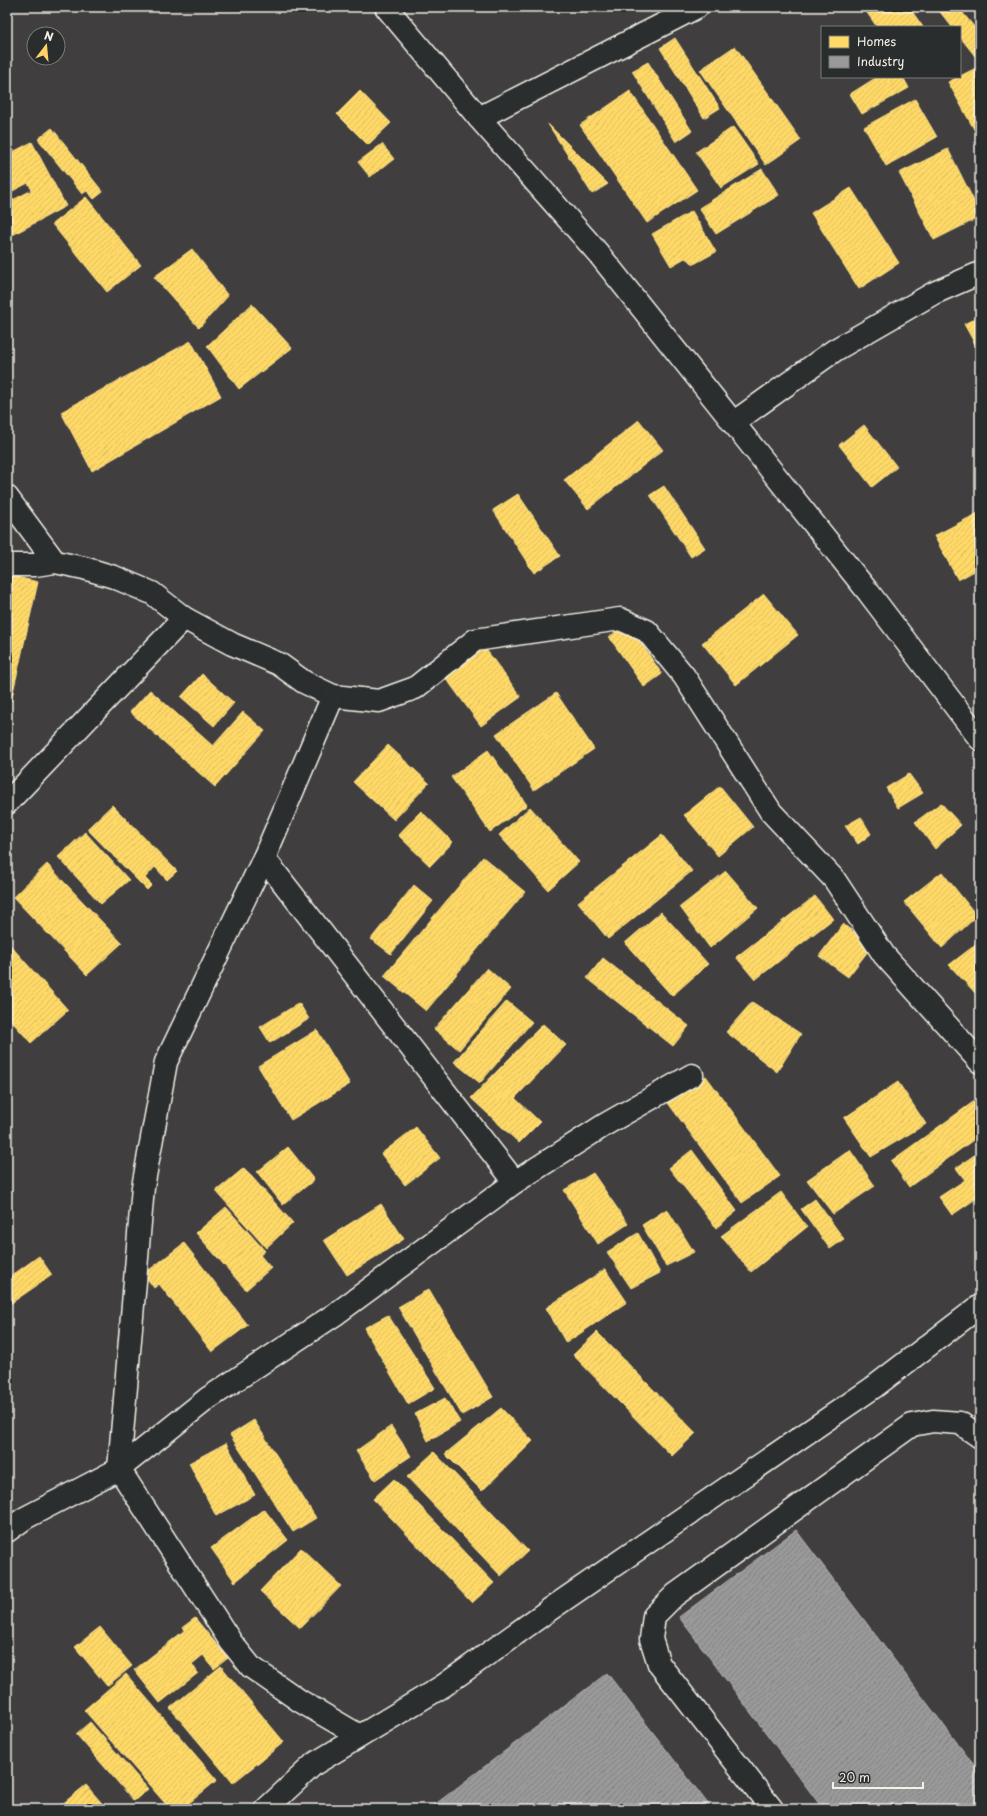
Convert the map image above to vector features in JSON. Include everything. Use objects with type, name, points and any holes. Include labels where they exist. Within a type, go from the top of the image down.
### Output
[{"type":"street","points":[[386,7],[479,118],[598,253],[869,593],[980,739]]},
{"type":"street","points":[[479,118],[697,7]]},
{"type":"street","points":[[733,423],[835,350],[934,293],[980,273]]},
{"type":"street","points":[[7,496],[55,562]]},
{"type":"street","points":[[7,565],[35,566],[55,562],[84,568],[114,577],[152,593],[184,618],[232,644],[279,664],[304,682],[334,696],[379,702],[415,688],[475,640],[620,619],[647,631],[684,676],[771,812],[834,879],[884,955],[980,1062]]},
{"type":"street","points":[[7,803],[184,618]]},
{"type":"street","points":[[334,696],[264,858],[166,1062],[143,1187],[119,1469],[231,1642],[251,1667],[300,1701],[360,1736]]},
{"type":"street","points":[[264,858],[514,1182]]},
{"type":"street","points":[[7,1531],[26,1518],[119,1469],[207,1399],[337,1313],[514,1182],[606,1124],[692,1075]]},
{"type":"street","points":[[266,1809],[314,1764],[444,1686],[549,1610],[874,1387],[980,1306]]},
{"type":"street","points":[[772,1809],[659,1664],[650,1639],[654,1616],[675,1595],[912,1425],[933,1421],[960,1423],[980,1438]]},
{"type":"building: Homes","points":[[863,7],[909,7],[922,26],[876,26]]},
{"type":"building: Homes","points":[[936,7],[958,7],[980,34],[980,52],[975,56],[961,38],[961,26],[951,26]]},
{"type":"building: Homes","points":[[974,7],[980,7],[980,16]]},
{"type":"building: Homes","points":[[675,38],[720,108],[704,118],[660,48]]},
{"type":"building: Homes","points":[[735,46],[801,140],[766,165],[700,70]]},
{"type":"building: Homes","points":[[648,62],[692,131],[676,142],[632,71]]},
{"type":"building: Homes","points":[[980,66],[980,140],[948,82],[956,78],[961,78],[961,76]]},
{"type":"building: Homes","points":[[875,78],[904,78],[909,88],[862,114],[850,94]]},
{"type":"building: Homes","points":[[360,91],[391,123],[368,145],[337,114]]},
{"type":"building: Homes","points":[[630,91],[697,190],[647,223],[580,125]]},
{"type":"building: Homes","points":[[915,99],[937,137],[886,166],[864,127]]},
{"type":"building: Homes","points":[[548,124],[608,184],[592,194]]},
{"type":"building: Homes","points":[[733,127],[759,164],[721,188],[696,152]]},
{"type":"building: Homes","points":[[52,128],[103,192],[94,199],[87,191],[82,194],[38,139]]},
{"type":"building: Homes","points":[[32,142],[66,206],[7,238],[7,203],[32,190],[28,183],[7,194],[7,155]]},
{"type":"building: Homes","points":[[382,144],[394,159],[370,177],[358,162]]},
{"type":"building: Homes","points":[[948,149],[980,213],[980,217],[934,240],[899,173]]},
{"type":"building: Homes","points":[[762,169],[779,195],[716,234],[699,208]]},
{"type":"building: Homes","points":[[851,188],[899,263],[859,289],[811,213]]},
{"type":"building: Homes","points":[[86,197],[141,265],[107,292],[52,224]]},
{"type":"building: Homes","points":[[692,211],[716,252],[694,264],[685,258],[671,266],[652,234]]},
{"type":"building: Homes","points":[[192,249],[228,296],[199,328],[154,277]]},
{"type":"building: Homes","points":[[252,304],[292,348],[239,389],[207,346]]},
{"type":"building: Homes","points":[[980,316],[980,353],[964,324]]},
{"type":"building: Homes","points":[[191,341],[221,396],[92,471],[61,412]]},
{"type":"building: Homes","points":[[639,420],[663,450],[588,509],[564,480]]},
{"type":"building: Homes","points":[[864,425],[897,467],[872,487],[839,445]]},
{"type":"building: Homes","points":[[664,486],[705,548],[691,557],[650,495]]},
{"type":"building: Homes","points":[[518,494],[560,556],[534,573],[493,510]]},
{"type":"building: Homes","points":[[980,512],[980,568],[958,580],[934,536]]},
{"type":"building: Homes","points":[[7,575],[38,582],[11,701],[7,700]]},
{"type":"building: Homes","points":[[764,594],[798,635],[736,685],[702,643]]},
{"type":"building: Homes","points":[[628,624],[662,674],[644,687],[609,637]]},
{"type":"building: Homes","points":[[482,644],[521,697],[481,726],[442,673]]},
{"type":"building: Homes","points":[[202,674],[234,703],[214,726],[181,697]]},
{"type":"building: Homes","points":[[150,690],[213,746],[243,712],[265,731],[215,787],[130,712]]},
{"type":"building: Homes","points":[[556,693],[594,749],[534,790],[496,734]]},
{"type":"building: Homes","points":[[388,745],[429,783],[394,820],[353,782]]},
{"type":"building: Homes","points":[[488,750],[527,805],[490,832],[451,777]]},
{"type":"building: Homes","points":[[909,774],[923,793],[898,808],[886,788]]},
{"type":"building: Homes","points":[[720,786],[753,827],[718,856],[684,815]]},
{"type":"building: Homes","points":[[941,803],[961,825],[935,849],[915,822]]},
{"type":"building: Homes","points":[[112,805],[177,871],[167,880],[155,867],[145,878],[152,885],[147,890],[87,829]]},
{"type":"building: Homes","points":[[530,807],[579,862],[548,890],[499,835]]},
{"type":"building: Homes","points":[[421,811],[453,842],[430,866],[398,835]]},
{"type":"building: Homes","points":[[861,817],[871,834],[858,844],[845,826]]},
{"type":"building: Homes","points":[[85,832],[129,880],[101,904],[58,857]]},
{"type":"building: Homes","points":[[662,835],[692,871],[608,939],[578,902]]},
{"type":"building: Homes","points":[[483,857],[525,892],[426,1011],[384,976]]},
{"type":"building: Homes","points":[[47,864],[122,943],[87,975],[13,897]]},
{"type":"building: Homes","points":[[726,871],[758,908],[710,948],[680,907]]},
{"type":"building: Homes","points":[[942,872],[977,916],[942,948],[904,902]]},
{"type":"building: Homes","points":[[414,885],[433,901],[391,954],[371,939]]},
{"type":"building: Homes","points":[[815,896],[833,919],[755,980],[736,957]]},
{"type":"building: Homes","points":[[661,912],[708,964],[672,996],[625,943]]},
{"type":"building: Homes","points":[[843,924],[872,946],[848,977],[819,956]]},
{"type":"building: Homes","points":[[979,942],[980,944],[980,998],[949,965]]},
{"type":"building: Homes","points":[[10,945],[68,1010],[31,1043],[7,1016],[7,948]]},
{"type":"building: Homes","points":[[603,958],[689,1026],[673,1046],[587,978]]},
{"type":"building: Homes","points":[[487,968],[511,989],[459,1050],[434,1029]]},
{"type":"building: Homes","points":[[507,1001],[532,1022],[480,1083],[454,1062]]},
{"type":"building: Homes","points":[[752,1002],[801,1034],[777,1072],[726,1032]]},
{"type":"building: Homes","points":[[299,1003],[309,1019],[270,1043],[260,1027]]},
{"type":"building: Homes","points":[[543,1024],[566,1045],[515,1098],[540,1122],[519,1143],[471,1098]]},
{"type":"building: Homes","points":[[317,1030],[350,1084],[291,1120],[258,1066]]},
{"type":"building: Homes","points":[[706,1076],[780,1176],[742,1203],[668,1103]]},
{"type":"building: Homes","points":[[898,1082],[926,1124],[871,1157],[844,1118]]},
{"type":"building: Homes","points":[[976,1100],[980,1105],[980,1135],[909,1187],[891,1161]]},
{"type":"building: Homes","points":[[416,1127],[440,1158],[405,1185],[381,1154]]},
{"type":"building: Homes","points":[[288,1147],[314,1180],[283,1205],[257,1172]]},
{"type":"building: Homes","points":[[692,1150],[737,1211],[716,1228],[669,1168]]},
{"type":"building: Homes","points":[[850,1150],[875,1186],[833,1214],[807,1180]]},
{"type":"building: Homes","points":[[980,1151],[980,1196],[952,1215],[939,1197],[965,1180],[956,1168]]},
{"type":"building: Homes","points":[[244,1168],[293,1223],[266,1248],[216,1191]]},
{"type":"building: Homes","points":[[593,1173],[628,1224],[598,1244],[564,1190]]},
{"type":"building: Homes","points":[[781,1192],[807,1227],[751,1272],[721,1236]]},
{"type":"building: Homes","points":[[815,1199],[844,1239],[830,1249],[801,1209]]},
{"type":"building: Homes","points":[[381,1204],[404,1239],[347,1275],[324,1240]]},
{"type":"building: Homes","points":[[226,1207],[265,1251],[260,1255],[271,1268],[246,1290],[196,1233]]},
{"type":"building: Homes","points":[[667,1209],[694,1252],[666,1266],[642,1225]]},
{"type":"building: Homes","points":[[638,1233],[660,1273],[631,1288],[607,1252]]},
{"type":"building: Homes","points":[[184,1243],[248,1325],[212,1352],[159,1284],[154,1288],[144,1274]]},
{"type":"building: Homes","points":[[39,1256],[52,1275],[7,1306],[7,1279]]},
{"type":"building: Homes","points":[[605,1269],[627,1302],[566,1343],[546,1308]]},
{"type":"building: Homes","points":[[429,1289],[493,1397],[462,1415],[398,1307]]},
{"type":"building: Homes","points":[[388,1315],[435,1388],[408,1404],[364,1328]]},
{"type":"building: Homes","points":[[597,1332],[696,1433],[672,1456],[573,1355]]},
{"type":"building: Homes","points":[[445,1398],[460,1422],[428,1441],[415,1414]]},
{"type":"building: Homes","points":[[501,1408],[533,1441],[482,1491],[445,1454]]},
{"type":"building: Homes","points":[[254,1420],[316,1518],[293,1532],[230,1435]]},
{"type":"building: Homes","points":[[391,1426],[411,1456],[375,1480],[356,1451]]},
{"type":"building: Homes","points":[[226,1443],[255,1495],[216,1516],[189,1463]]},
{"type":"building: Homes","points":[[434,1452],[528,1551],[501,1576],[407,1477]]},
{"type":"building: Homes","points":[[394,1479],[494,1583],[472,1603],[373,1499]]},
{"type":"building: Homes","points":[[264,1509],[288,1540],[235,1582],[211,1548]]},
{"type":"building: Homes","points":[[301,1548],[341,1586],[300,1628],[260,1591]]},
{"type":"building: Homes","points":[[195,1618],[228,1658],[214,1669],[203,1655],[192,1664],[198,1673],[160,1703],[134,1670],[185,1630],[183,1627]]},
{"type":"building: Homes","points":[[100,1627],[132,1666],[107,1686],[75,1647]]},
{"type":"building: Homes","points":[[221,1666],[284,1742],[233,1783],[170,1708]]},
{"type":"building: Homes","points":[[126,1674],[217,1780],[182,1809],[170,1809],[84,1710]]},
{"type":"building: Homes","points":[[90,1722],[148,1789],[134,1801],[76,1734]]},
{"type":"building: Homes","points":[[86,1785],[107,1809],[60,1809],[61,1805]]},
{"type":"building: Industry","points":[[796,1530],[980,1773],[980,1809],[823,1809],[679,1617]]},
{"type":"building: Industry","points":[[607,1673],[712,1809],[429,1809]]}]
